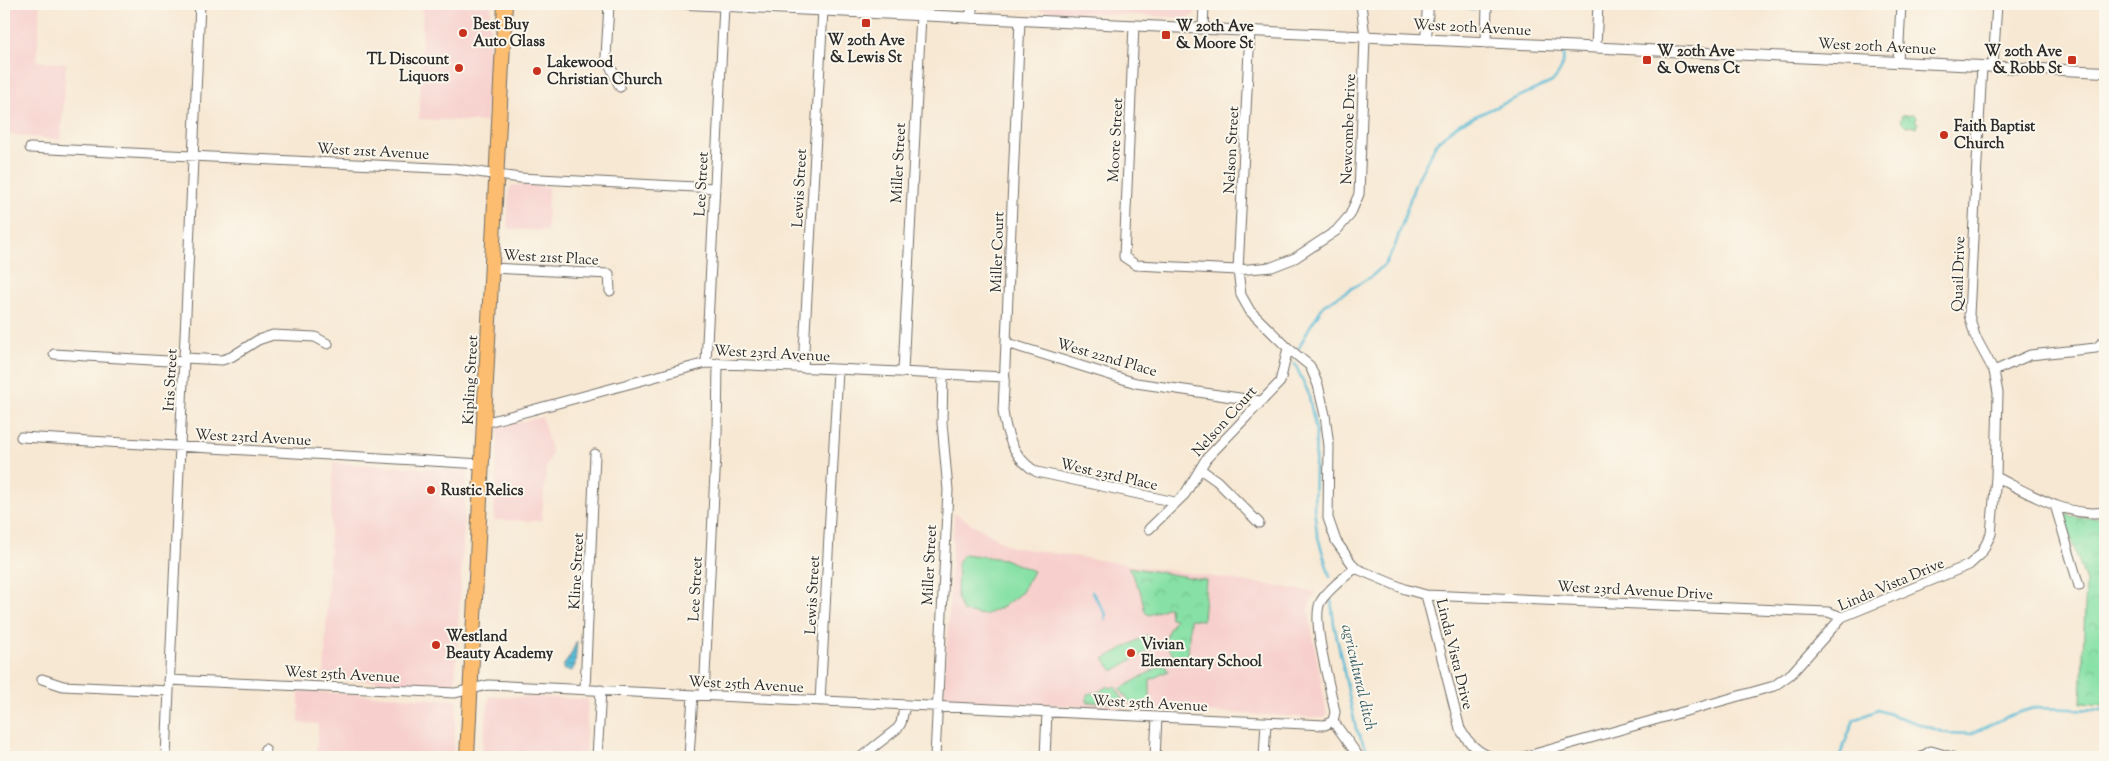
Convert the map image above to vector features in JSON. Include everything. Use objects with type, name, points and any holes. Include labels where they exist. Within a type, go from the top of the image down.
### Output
[{"type":"main road","name":"Kipling Street","points":[[467,757],[472,688],[505,4]]},
{"type":"street","name":"Iris Street","points":[[166,757],[200,4]]},
{"type":"street","points":[[609,4],[606,57],[620,87]]},
{"type":"street","name":"West 20th Avenue","points":[[688,4],[2105,72]]},
{"type":"street","points":[[972,4],[972,18]]},
{"type":"street","points":[[1203,29],[1204,4]]},
{"type":"street","name":"Newcombe Drive","points":[[1124,257],[1136,265],[1238,270],[1272,267],[1295,258],[1336,231],[1350,215],[1359,194],[1365,37],[1361,4]]},
{"type":"street","points":[[1426,40],[1428,4]]},
{"type":"street","points":[[1486,43],[1487,4]]},
{"type":"street","points":[[1596,48],[1598,4]]},
{"type":"street","points":[[1898,62],[1901,4]]},
{"type":"street","points":[[1993,66],[1997,4]]},
{"type":"street","name":"Lee Street","points":[[706,363],[724,6]]},
{"type":"street","name":"Lewis Street","points":[[803,368],[823,10]]},
{"type":"street","name":"Miller Street","points":[[903,371],[921,15]]},
{"type":"street","name":"Miller Court","points":[[1020,20],[1006,377],[1003,411],[1008,435],[1019,458],[1037,472]]},
{"type":"street","name":"Moore Street","points":[[1124,257],[1134,25]]},
{"type":"street","name":"Nelson Street","points":[[1238,270],[1250,31]]},
{"type":"street","name":"Quail Drive","points":[[1982,66],[1970,315],[1974,336],[1994,371],[1998,394],[1996,477]]},
{"type":"street","name":"West 21st Avenue","points":[[30,148],[456,169],[497,175],[714,188]]},
{"type":"street","name":"West 21st Place","points":[[492,268],[609,274],[610,291]]},
{"type":"street","points":[[1238,270],[1241,295],[1250,311],[1288,348],[1310,366],[1318,385],[1326,415],[1329,446],[1328,518],[1336,541],[1355,568],[1320,602],[1317,609],[1317,625],[1335,712],[1333,722],[1359,757]]},
{"type":"street","points":[[54,354],[222,360],[231,357],[258,340],[273,335],[315,337],[328,344]]},
{"type":"street","points":[[1994,371],[2030,355],[2096,348],[2105,340]]},
{"type":"street","name":"West 22nd Place","points":[[1007,343],[1136,383],[1260,401]]},
{"type":"street","name":"Nelson Court","points":[[1149,529],[1185,494],[1206,459],[1280,382],[1288,348]]},
{"type":"street","name":"West 23rd Avenue","points":[[484,423],[706,363],[1006,377]]},
{"type":"street","name":"Lee Street","points":[[704,695],[717,433],[718,363]]},
{"type":"street","name":"Lewis Street","points":[[820,701],[838,370]]},
{"type":"street","name":"Miller Street","points":[[935,757],[948,490],[942,423],[943,374]]},
{"type":"street","name":"West 23rd Avenue","points":[[21,437],[482,464]]},
{"type":"street","name":"Kline Street","points":[[585,689],[595,454]]},
{"type":"street","points":[[1200,469],[1217,481],[1259,523]]},
{"type":"street","name":"West 23rd Place","points":[[1037,472],[1175,502]]},
{"type":"street","points":[[1996,477],[2055,505],[2078,513],[2092,514],[2105,512]]},
{"type":"street","name":"Linda Vista Drive","points":[[1524,757],[1774,686],[1792,673],[1842,617],[1969,565],[1981,554],[1991,534],[1996,477]]},
{"type":"street","points":[[2055,505],[2079,586]]},
{"type":"street","name":"Linda Vista Drive","points":[[1355,568],[1405,590],[1426,595],[1460,729],[1466,739],[1481,752],[1492,757]]},
{"type":"street","name":"West 23rd Avenue Drive","points":[[1426,595],[1828,612],[1842,617]]},
{"type":"street","points":[[42,679],[63,686],[169,691]]},
{"type":"street","name":"West 25th Avenue","points":[[169,680],[455,693],[488,685],[1322,725],[1333,722]]},
{"type":"street","points":[[597,757],[600,690]]},
{"type":"street","points":[[689,757],[693,695]]},
{"type":"street","points":[[861,757],[898,728],[905,705]]},
{"type":"street","points":[[1045,757],[1047,712]]},
{"type":"street","points":[[1154,757],[1157,717]]},
{"type":"street","points":[[1264,757],[1266,722]]},
{"type":"street","points":[[1921,757],[1932,751],[1952,757]]},
{"type":"shaded area","points":[[4,4],[40,4],[37,61],[66,63],[61,140],[4,134]]},
{"type":"shaded area","points":[[423,4],[491,5],[486,122],[419,119]]},
{"type":"shaded area","points":[[1043,4],[1197,4],[1195,13],[1189,18],[1036,10]]},
{"type":"shaded area","points":[[513,185],[548,187],[547,231],[510,229],[507,225],[509,190]]},
{"type":"shaded area","points":[[542,417],[552,453],[547,465],[541,521],[494,520],[498,427]]},
{"type":"shaded area","points":[[333,463],[467,471],[455,685],[324,679]]},
{"type":"shaded area","name":"Vivian Elementary School","points":[[954,513],[1011,547],[1316,592],[1308,608],[1327,714],[1324,718],[944,699]]},
{"type":"shaded area","points":[[299,691],[453,700],[457,702],[453,757],[316,757],[318,724],[299,723]]},
{"type":"shaded area","points":[[489,696],[588,699],[585,757],[481,757]]},
{"type":"green space","points":[[1914,114],[1917,117],[1915,121],[1918,123],[1916,127],[1906,126],[1900,120],[1902,115]]},
{"type":"green space","points":[[2062,513],[2078,518],[2105,518],[2105,705],[2081,703],[2086,582]]},
{"type":"green space","points":[[964,554],[1004,559],[1033,571],[1022,592],[1004,606],[985,615],[963,612],[957,597],[958,561]]},
{"type":"green space","points":[[1128,567],[1206,580],[1203,620],[1190,619],[1188,655],[1176,659],[1164,643],[1175,619],[1170,618],[1169,607],[1149,615],[1145,612],[1140,590]]},
{"type":"green space","points":[[1147,635],[1154,647],[1113,671],[1104,659]]},
{"type":"green space","points":[[1164,664],[1168,671],[1150,680],[1150,700],[1148,704],[1130,703],[1120,689]]},
{"type":"green space","points":[[1108,686],[1110,688],[1115,686],[1125,703],[1087,702],[1087,694],[1098,692]]},
{"type":"water","points":[[577,641],[575,665],[572,671],[564,670],[563,666]]},
{"type":"waterway","name":"agricultural ditch","points":[[1459,4],[1475,10]]},
{"type":"waterway","name":"agricultural ditch","points":[[1299,348],[1324,305],[1372,276],[1385,264],[1395,246],[1415,184],[1437,142],[1460,123],[1552,82],[1561,69],[1563,53]]},
{"type":"waterway","name":"agricultural ditch","points":[[1295,364],[1308,392],[1316,431],[1314,508],[1317,534],[1330,577]]},
{"type":"waterway","points":[[1092,592],[1106,614],[1105,620]]},
{"type":"waterway","name":"agricultural ditch","points":[[1331,600],[1334,624],[1356,729],[1371,757]]},
{"type":"waterway","name":"agricultural ditch","points":[[1836,757],[1840,755],[1854,720],[1878,710],[1946,733],[1971,734],[2011,715],[2034,708],[2105,710]]},
{"type":"place","name":"W 20th Ave & Lewis St","points":[[866,23]]},
{"type":"place","name":"Best Buy Auto Glass","points":[[463,33]]},
{"type":"place","name":"W 20th Ave & Moore St","points":[[1166,35]]},
{"type":"place","name":"W 20th Ave & Owens Ct","points":[[1647,60]]},
{"type":"place","name":"W 20th Ave & Robb St","points":[[2072,60]]},
{"type":"place","name":"TL Discount Liquors","points":[[459,68]]},
{"type":"place","name":"Lakewood Christian Church","points":[[537,71]]},
{"type":"place","name":"Faith Baptist Church","points":[[1944,135]]},
{"type":"place","name":"Rustic Relics","points":[[431,490]]},
{"type":"place","name":"Westland Beauty Academy","points":[[436,645]]},
{"type":"place","name":"Vivian Elementary School","points":[[1131,653]]}]
